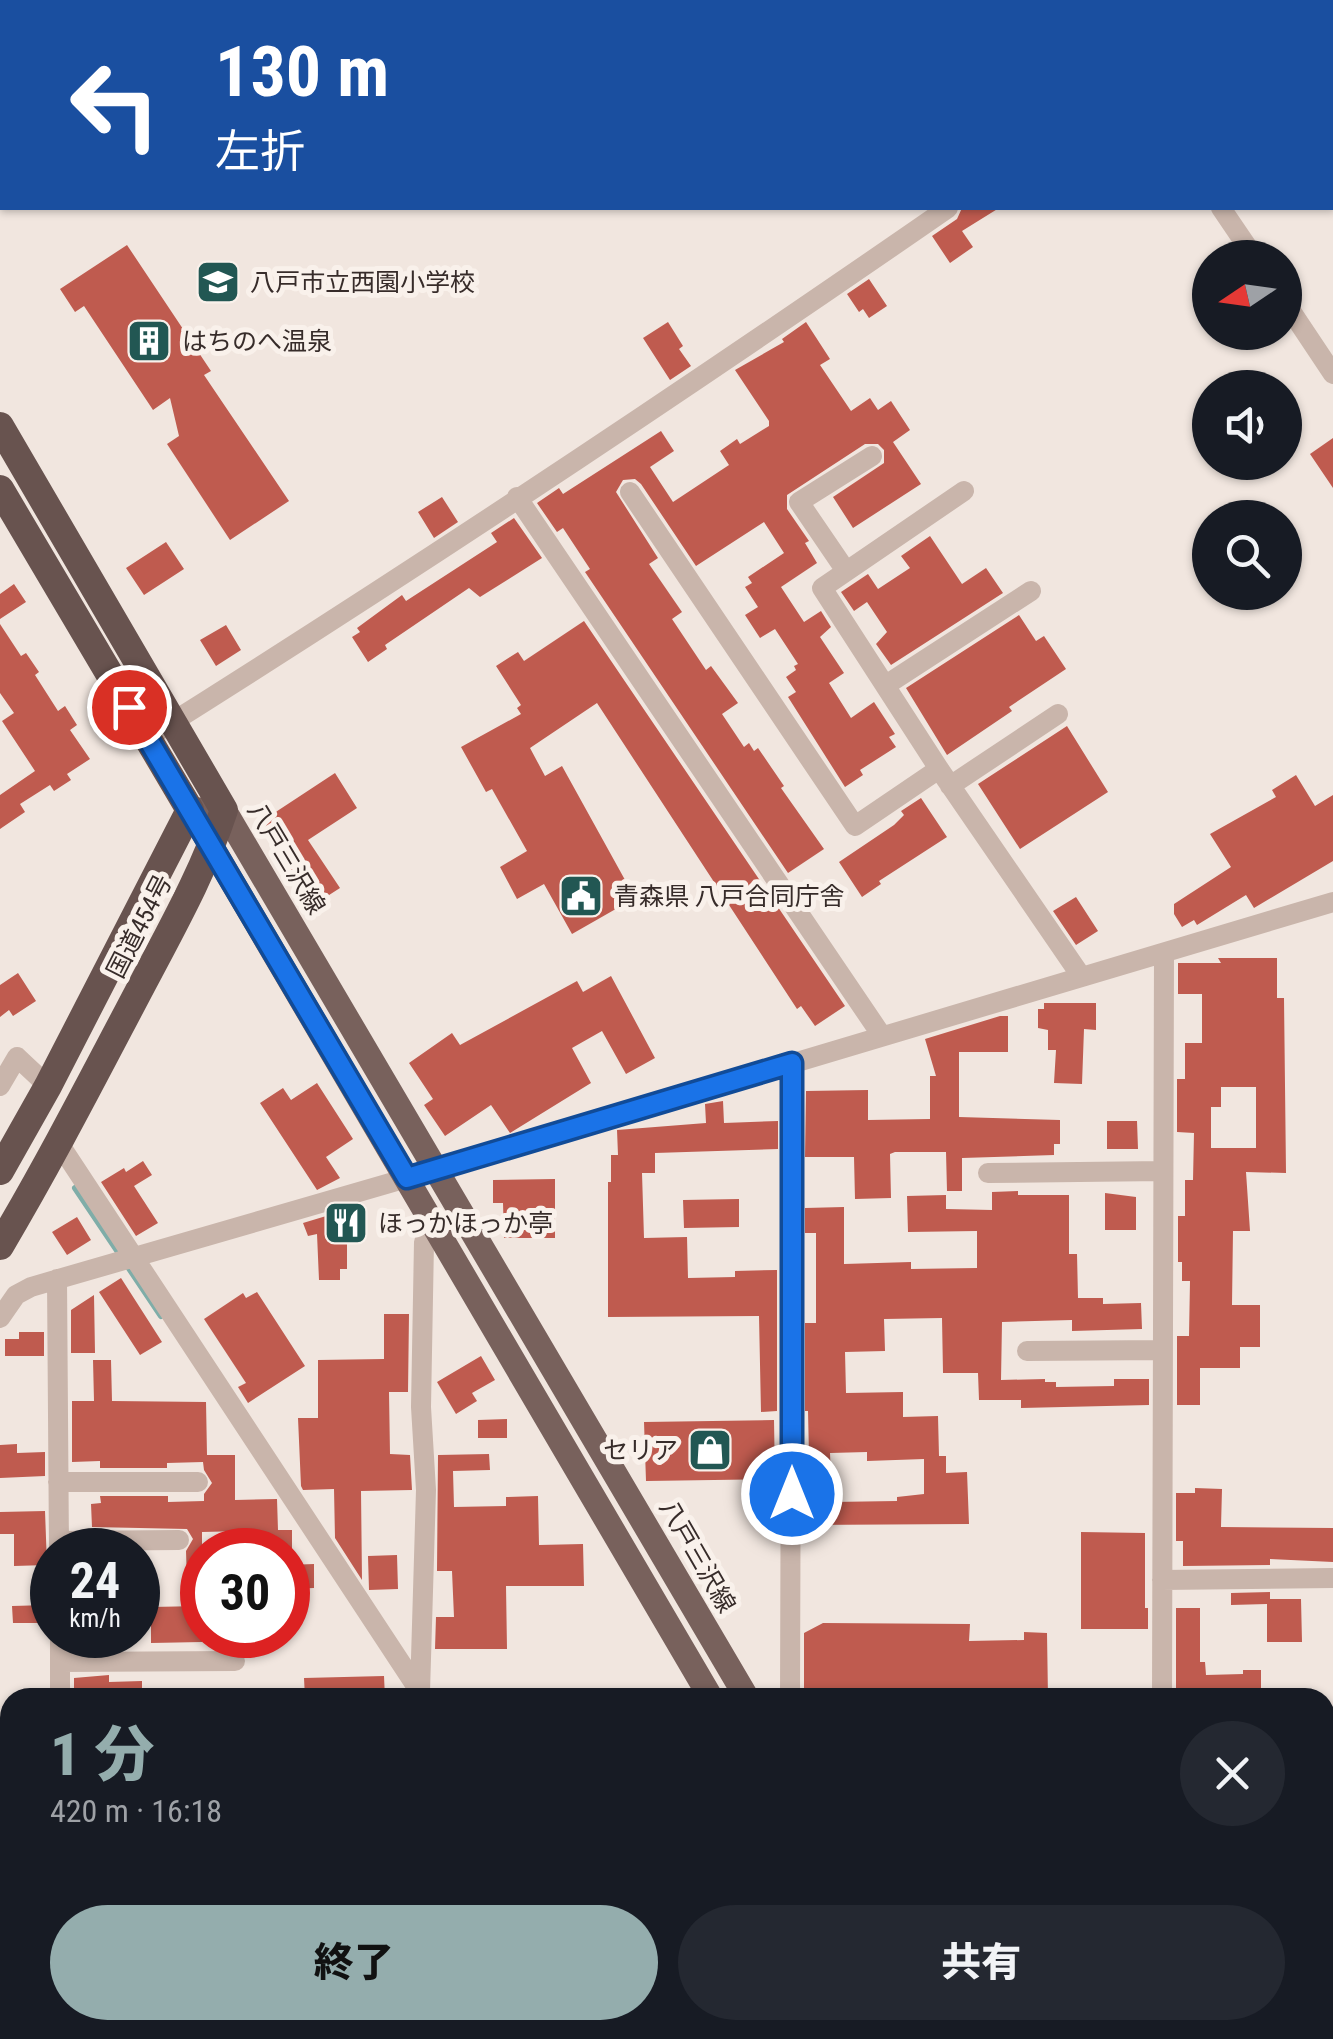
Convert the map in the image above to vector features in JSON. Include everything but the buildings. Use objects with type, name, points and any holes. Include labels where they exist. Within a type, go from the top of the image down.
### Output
[{"type":"highway","points":[[0,426],[224,810]]},
{"type":"highway","points":[[0,488],[190,810]]},
{"type":"highway","name":"国道454号","points":[[0,1171],[190,810]]},
{"type":"highway","name":"国道454号","points":[[0,1246],[60,1146],[212,848],[224,810]]},
{"type":"main road","name":"八戸三沢線","points":[[190,810],[224,810],[740,1688]]},
{"type":"main road","points":[[190,810],[705,1688]]},
{"type":"street","points":[[147,738],[517,497],[945,210]]},
{"type":"street","points":[[1222,210],[1243,240]]},
{"type":"street","points":[[1302,328],[1333,374]]},
{"type":"street","points":[[846,571],[800,502],[872,456]]},
{"type":"street","points":[[964,491],[822,588],[945,778],[1082,976]]},
{"type":"street","points":[[630,492],[855,826],[1058,714]]},
{"type":"street","points":[[517,497],[882,1036]]},
{"type":"street","points":[[886,686],[1031,591]]},
{"type":"street","points":[[0,1318],[16,1295],[56,1279],[1333,902]]},
{"type":"street","points":[[1162,1688],[1164,954]]},
{"type":"street","points":[[0,1086],[17,1057],[48,1086]]},
{"type":"street","points":[[790,1688],[792,1063]]},
{"type":"street","points":[[60,1146],[415,1688]]},
{"type":"street","points":[[988,1172],[1164,1171]]},
{"type":"street","points":[[420,1688],[426,1490],[421,1408],[424,1242],[436,1228]]},
{"type":"street","points":[[56,1279],[59,1528]]},
{"type":"street","points":[[1026,1351],[1162,1350]]},
{"type":"street","points":[[58,1482],[198,1482]]},
{"type":"street","points":[[160,1541],[179,1540]]},
{"type":"street","points":[[1162,1580],[1333,1578]]},
{"type":"street","points":[[60,1658],[60,1688]]},
{"type":"street","points":[[60,1662],[235,1662]]},
{"type":"waterway","points":[[75,1188],[161,1316]]},
{"type":"place","name":"八戸市立西園小学校","points":[[218,282]]},
{"type":"place","name":"はちのへ温泉","points":[[149,341]]},
{"type":"place","name":"青森県 八戸合同庁舎","points":[[581,896]]},
{"type":"place","name":"ほっかほっか亭","points":[[346,1223]]},
{"type":"place","name":"セリア","points":[[710,1450]]},
{"type":"route","points":[[129,707],[407,1178],[792,1063],[792,1494]]}]
